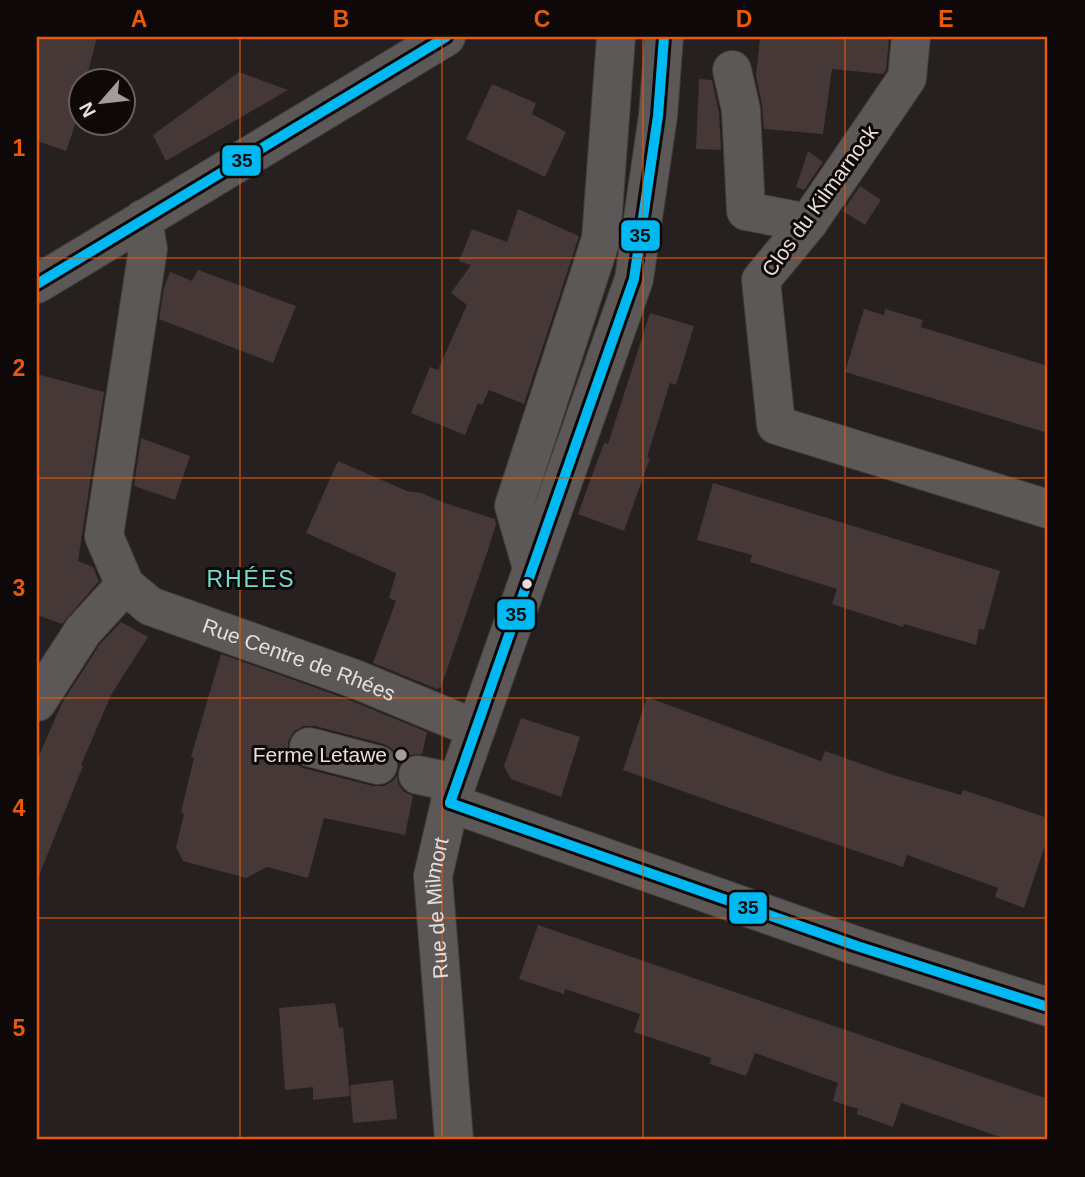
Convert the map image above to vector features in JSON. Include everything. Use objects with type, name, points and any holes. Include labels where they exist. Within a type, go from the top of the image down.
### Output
[{"type":"street","points":[[37,284],[446,37]]},
{"type":"street","points":[[532,568],[514,506],[601,239],[616,37]]},
{"type":"street","name":"Rue de Milmort","points":[[454,1140],[433,876],[453,793],[634,279],[658,116],[664,37]]},
{"type":"street","name":"Clos du Kilmarnock","points":[[911,37],[908,78],[808,223],[761,281],[776,425],[1048,509]]},
{"type":"street","points":[[732,70],[741,110],[746,211],[808,223]]},
{"type":"street","name":"Rue Centre de Rhées","points":[[143,219],[148,250],[103,536],[125,585],[150,606],[355,679],[476,729]]},
{"type":"street","points":[[37,702],[83,631],[125,585]]},
{"type":"street","points":[[309,747],[377,765]]},
{"type":"street","points":[[418,775],[453,793],[857,946],[1048,1007]]},
{"type":"building","points":[[37,37],[97,37],[90,66],[66,66],[66,136],[71,136],[66,151],[37,141]]},
{"type":"building","points":[[760,37],[889,37],[886,70],[883,74],[832,69],[823,134],[764,129],[756,76]]},
{"type":"building","points":[[239,72],[288,90],[166,161],[153,135]]},
{"type":"building","points":[[699,79],[712,80],[719,113],[721,150],[696,149]]},
{"type":"building","points":[[492,84],[536,103],[532,114],[566,132],[545,177],[466,139]]},
{"type":"building","points":[[808,151],[823,162],[804,190],[796,187]]},
{"type":"building","points":[[860,186],[881,200],[865,225],[843,211]]},
{"type":"building","points":[[518,209],[579,236],[524,404],[489,390],[482,405],[478,403],[465,435],[411,413],[430,367],[438,370],[467,305],[451,293],[471,265],[459,261],[472,229],[507,242]]},
{"type":"building","points":[[198,270],[296,306],[273,363],[159,319],[164,288],[170,272],[192,281]]},
{"type":"building","points":[[864,309],[884,315],[885,309],[923,320],[921,327],[1048,366],[1048,433],[845,372]]},
{"type":"building","points":[[650,313],[694,326],[676,385],[670,383],[647,457],[650,458],[624,531],[578,514],[604,443],[608,444]]},
{"type":"building","points":[[37,374],[104,392],[78,561],[93,567],[99,581],[62,624],[37,615]]},
{"type":"building","points":[[141,438],[190,456],[175,500],[134,486]]},
{"type":"building","points":[[338,461],[407,491],[421,493],[495,519],[490,544],[441,687],[437,689],[373,663],[396,601],[389,598],[396,573],[306,533]]},
{"type":"building","points":[[713,483],[1000,571],[984,630],[979,629],[976,645],[904,624],[903,627],[832,604],[837,589],[750,562],[752,555],[697,540]]},
{"type":"building","points":[[121,622],[148,637],[111,695],[37,878],[37,760],[62,703],[100,644]]},
{"type":"building","points":[[221,654],[347,699],[427,732],[422,754],[410,755],[399,765],[394,750],[384,744],[315,726],[304,726],[294,731],[288,742],[288,753],[293,762],[303,768],[373,786],[384,786],[397,775],[403,791],[413,796],[405,835],[324,818],[308,878],[267,867],[246,878],[183,861],[176,847],[194,758],[191,757]]},
{"type":"building","points":[[647,697],[821,761],[825,751],[893,775],[961,795],[963,790],[1048,818],[1048,836],[1024,908],[995,897],[998,888],[907,855],[903,867],[623,770]]},
{"type":"building","points":[[521,718],[580,737],[561,797],[511,779],[504,766]]},
{"type":"building","points":[[538,925],[1048,1099],[1048,1140],[1009,1140],[901,1103],[893,1127],[857,1114],[858,1109],[833,1101],[838,1083],[755,1053],[746,1076],[710,1064],[711,1058],[634,1032],[640,1014],[565,989],[564,994],[519,979]]},
{"type":"building","points":[[335,1003],[339,1028],[343,1027],[350,1096],[313,1100],[313,1087],[285,1090],[279,1008]]},
{"type":"building","points":[[393,1080],[397,1119],[353,1123],[350,1085]]},
{"type":"transit line","name":"35","points":[[37,284],[446,37]]},
{"type":"transit line","name":"35","points":[[450,803],[634,279],[658,116],[664,37]]},
{"type":"transit line","name":"35","points":[[450,803],[857,946],[1048,1007]]},
{"type":"place","name":"Ferme Letawe","points":[[401,755]]},
{"type":"district","name":"RHÉES","points":[[251,579]]}]
